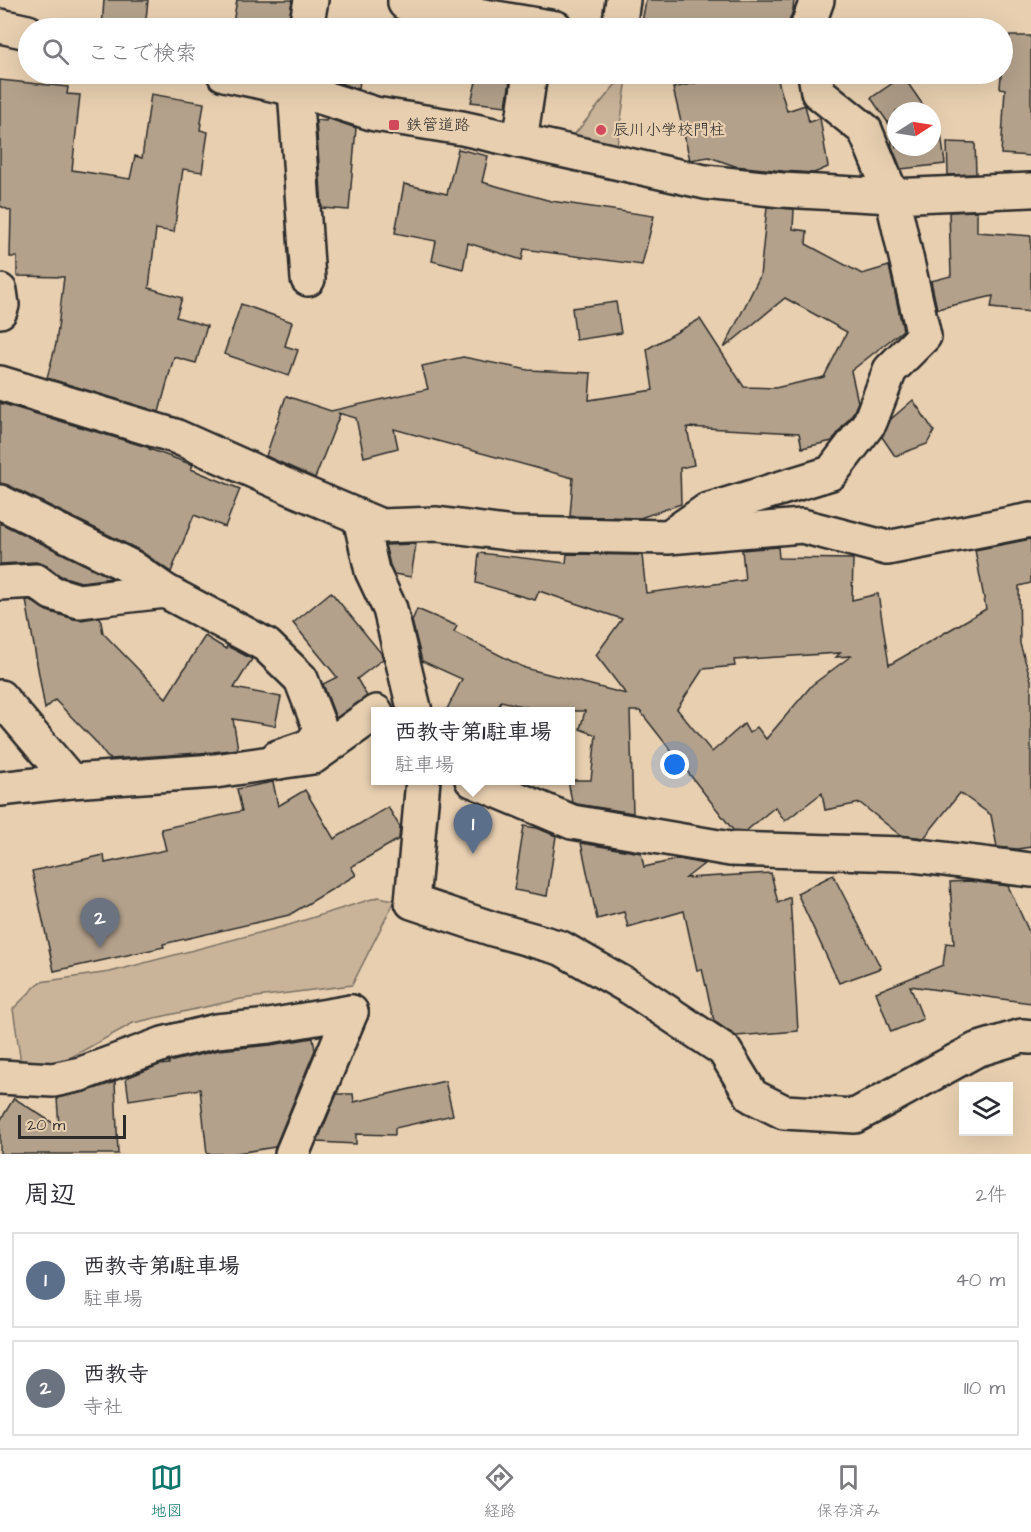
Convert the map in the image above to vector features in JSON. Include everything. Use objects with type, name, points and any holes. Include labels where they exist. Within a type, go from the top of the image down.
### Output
[{"type":"street","points":[[308,18],[311,0]]},
{"type":"street","points":[[405,0],[405,3],[488,18]]},
{"type":"street","points":[[620,18],[623,0]]},
{"type":"street","points":[[811,18],[817,0]]},
{"type":"street","points":[[0,26],[18,30]]},
{"type":"street","points":[[296,84],[308,279]]},
{"type":"street","points":[[303,84],[375,114],[462,128],[705,182],[782,190],[892,196],[1031,190]]},
{"type":"street","points":[[520,141],[529,84]]},
{"type":"street","points":[[668,537],[706,511],[831,473],[870,422],[890,370],[924,336],[892,196],[865,130],[818,92],[817,84]]},
{"type":"street","points":[[0,291],[2,305],[0,311]]},
{"type":"street","points":[[0,383],[175,436],[381,526],[437,524],[514,534],[668,537],[802,526],[887,548],[1031,520]]},
{"type":"street","points":[[0,502],[131,567],[165,591],[266,645],[301,679],[321,731],[310,746],[278,757],[279,762]]},
{"type":"street","points":[[360,518],[372,571],[390,609],[412,700],[391,707]]},
{"type":"street","points":[[0,583],[36,581],[52,593],[79,601],[165,591]]},
{"type":"street","points":[[0,698],[71,781]]},
{"type":"street","points":[[0,789],[71,781],[215,771],[312,757],[371,716]]},
{"type":"street","points":[[423,785],[412,902],[493,929],[561,948],[631,988],[724,1050],[752,1096],[784,1112],[855,1116],[976,1050],[1022,1036],[1031,1037]]},
{"type":"street","points":[[484,785],[572,822],[730,849],[904,854],[1031,870]]},
{"type":"street","points":[[0,1077],[53,1080],[81,1074],[163,1044],[216,1031],[269,1026],[351,1012],[292,1154]]},
{"type":"shaded area","points":[[616,84],[626,84],[617,145],[574,135]]},
{"type":"shaded area","points":[[378,897],[395,900],[352,985],[241,999],[133,1023],[64,1061],[56,1072],[21,1063],[13,1009],[40,982],[110,972],[289,925]]},
{"type":"building","points":[[104,0],[148,0],[146,18],[103,18]]},
{"type":"building","points":[[237,0],[292,0],[289,18],[234,18]]},
{"type":"building","points":[[646,0],[794,0],[790,18],[643,18]]},
{"type":"building","points":[[1013,36],[1031,36],[1031,156],[1001,154],[1005,89],[1000,88],[1000,84],[1013,84]]},
{"type":"building","points":[[0,80],[18,82],[18,84],[68,87],[67,94],[80,95],[72,170],[130,179],[135,156],[142,158],[151,94],[204,103],[200,130],[208,132],[202,172],[183,169],[174,232],[156,229],[149,288],[182,298],[176,317],[207,326],[196,363],[174,357],[159,412],[47,378],[56,344],[64,277],[17,276],[17,257],[10,257],[11,211],[0,206]]},
{"type":"building","points":[[343,84],[360,84],[359,89]]},
{"type":"building","points":[[476,84],[509,84],[506,106],[471,102]]},
{"type":"building","points":[[691,84],[779,84],[787,111],[805,105],[809,122],[820,118],[828,167],[814,173],[735,166],[709,157],[690,160],[673,88]]},
{"type":"building","points":[[891,84],[908,84],[921,102],[887,102],[887,121],[871,98]]},
{"type":"building","points":[[327,118],[356,128],[349,210],[322,208],[316,120],[326,121]]},
{"type":"building","points":[[941,133],[945,164],[901,169],[896,156],[941,156]]},
{"type":"building","points":[[947,142],[975,143],[976,174],[948,175]]},
{"type":"building","points":[[458,149],[488,156],[482,182],[551,201],[654,216],[642,265],[524,249],[522,260],[468,243],[463,269],[432,261],[436,241],[395,233],[404,184],[447,194]]},
{"type":"building","points":[[767,207],[794,209],[793,229],[807,231],[806,244],[862,274],[889,266],[903,330],[851,371],[858,402],[853,413],[832,441],[802,448],[799,433],[687,427],[694,465],[680,468],[681,504],[640,518],[570,516],[573,478],[394,429],[398,448],[364,457],[356,418],[338,413],[340,414],[315,478],[266,456],[286,396],[331,411],[428,389],[422,366],[463,357],[528,370],[591,373],[589,400],[653,390],[647,349],[700,319],[744,387],[775,388],[824,377],[847,332],[785,298],[724,348],[760,276]]},
{"type":"building","points":[[977,211],[977,232],[1031,236],[1031,312],[991,308],[993,296],[937,309],[931,281],[951,276],[949,212]]},
{"type":"building","points":[[616,302],[621,333],[576,340],[572,308]]},
{"type":"building","points":[[241,304],[292,322],[285,346],[298,350],[289,376],[224,354]]},
{"type":"building","points":[[913,400],[934,431],[927,444],[895,456],[882,437],[891,419]]},
{"type":"building","points":[[0,403],[150,448],[193,465],[191,469],[240,489],[225,527],[194,515],[171,572],[139,550],[0,483]]},
{"type":"building","points":[[0,523],[112,578],[81,582],[61,576],[47,566],[36,562],[0,564]]},
{"type":"building","points":[[1031,539],[1031,583],[1019,586],[1020,644],[1031,680],[1031,847],[1017,849],[997,847],[991,815],[960,793],[924,838],[900,835],[860,803],[825,810],[822,793],[785,821],[775,807],[746,831],[733,830],[640,711],[630,711],[633,813],[577,804],[572,802],[569,785],[575,785],[575,780],[591,780],[596,735],[580,729],[585,711],[575,711],[575,707],[526,707],[501,701],[498,707],[448,707],[462,679],[422,661],[412,621],[417,609],[457,626],[454,632],[525,668],[626,694],[596,655],[622,619],[539,591],[535,600],[476,583],[479,553],[566,563],[567,554],[642,555],[646,593],[745,580],[742,550],[778,547],[779,558],[853,559],[852,600],[878,594],[889,665],[986,609],[975,550]],"holes":[[[840,653],[836,657],[851,656],[812,685],[766,739],[757,727],[749,733],[744,724],[712,752],[677,709],[703,669],[735,666],[734,660]]]},
{"type":"building","points":[[416,544],[411,577],[394,574],[385,545]]},
{"type":"building","points":[[331,592],[381,653],[383,659],[357,679],[367,696],[336,718],[323,684],[337,677],[293,623]]},
{"type":"building","points":[[26,600],[30,600],[47,611],[74,619],[100,617],[103,633],[166,698],[205,636],[226,649],[227,646],[252,659],[234,688],[281,697],[275,726],[233,719],[238,749],[111,759],[107,757],[95,741],[55,700],[45,709]]},
{"type":"building","points":[[273,782],[278,806],[305,790],[334,839],[388,807],[400,827],[399,839],[351,867],[356,875],[289,915],[163,944],[164,947],[54,971],[32,871],[104,855],[105,863],[166,850],[161,829],[242,811],[237,789]]},
{"type":"building","points":[[524,826],[537,828],[556,836],[547,896],[514,890]]},
{"type":"building","points":[[581,843],[641,853],[644,867],[679,859],[704,864],[686,878],[771,873],[778,903],[790,897],[798,1031],[736,1036],[714,1021],[702,969],[697,970],[684,911],[628,927],[624,912],[597,919]]},
{"type":"building","points":[[833,875],[881,968],[839,983],[797,893]]},
{"type":"building","points":[[969,881],[1008,886],[1031,936],[1031,1003],[910,986],[923,1019],[891,1032],[876,992],[943,965],[946,943],[954,944],[950,882]]},
{"type":"building","points":[[313,1038],[315,1050],[275,1147],[231,1154],[207,1154],[200,1089],[129,1100],[126,1078],[159,1065],[219,1050]]},
{"type":"building","points":[[445,1081],[453,1115],[395,1128],[395,1135],[356,1134],[356,1144],[317,1142],[337,1094],[353,1094],[354,1102]]},
{"type":"building","points":[[115,1082],[118,1154],[0,1154],[0,1121],[14,1098],[59,1127],[57,1098]]},
{"type":"place","name":"鉄管道路","points":[[394,125]]},
{"type":"place","name":"辰川小学校門柱","points":[[601,130]]},
{"type":"place","name":"西教寺第1駐車場","points":[[473,854]]},
{"type":"place","name":"西教寺","points":[[100,948]]}]
